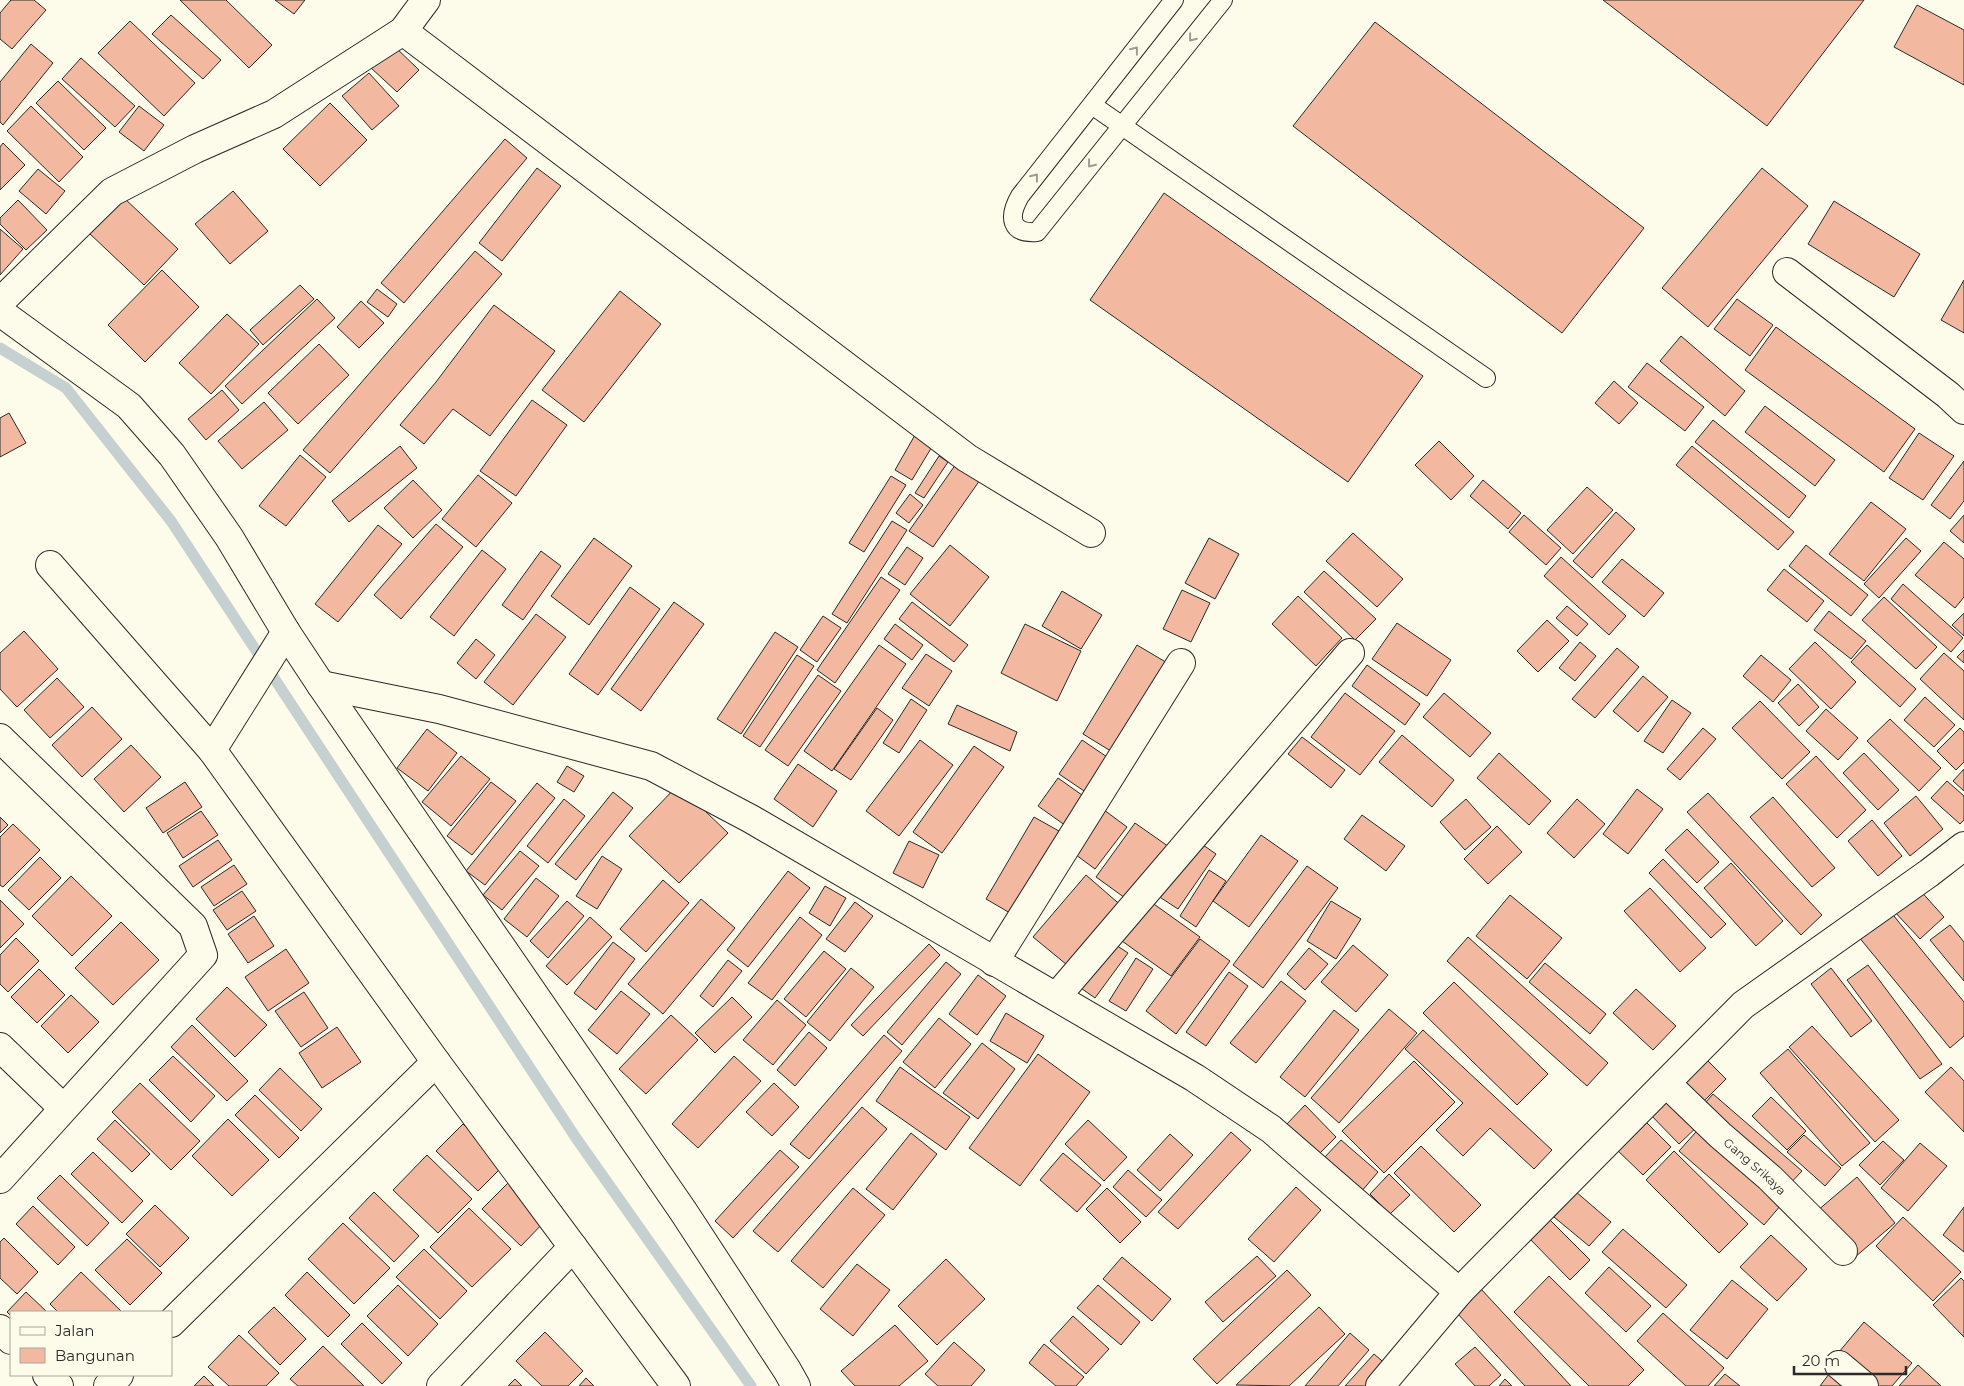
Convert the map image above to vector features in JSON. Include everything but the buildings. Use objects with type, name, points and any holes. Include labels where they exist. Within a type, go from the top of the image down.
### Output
[{"type":"street","points":[[426,0],[402,30],[274,114],[195,149],[112,192],[3,317],[130,406],[172,455],[229,537],[320,686],[683,1211],[796,1386]]},
{"type":"street","points":[[402,30],[967,458],[1091,533]]},
{"type":"street","points":[[1787,272],[1948,395],[1964,410]]},
{"type":"street","points":[[50,565],[212,750],[436,1062],[676,1386]]},
{"type":"street","points":[[212,750],[286,632]]},
{"type":"street","points":[[1057,996],[1350,654]]},
{"type":"street","points":[[994,962],[1181,663]]},
{"type":"street","points":[[320,686],[439,709],[651,766],[751,819],[1195,1078],[1271,1129],[1459,1292]]},
{"type":"street","points":[[0,738],[193,926],[203,955],[0,1179]]},
{"type":"street","points":[[1380,1386],[1459,1292],[1743,1005],[1930,873],[1964,846]]},
{"type":"street","points":[[0,1047],[63,1108]]},
{"type":"street","points":[[172,1323],[436,1062]]},
{"type":"street","name":"Gang Srikaya","points":[[1666,1083],[1720,1135],[1770,1178],[1843,1251]]},
{"type":"street","points":[[441,1386],[573,1247]]},
{"type":"street","points":[[0,1329],[10,1339]]},
{"type":"street","points":[[1840,1365],[1864,1386]]},
{"type":"street","points":[[48,1376],[59,1386]]},
{"type":"street","points":[[108,1386],[119,1376]]},
{"type":"lane","points":[[1174,0],[1020,196],[1013,208],[1012,219],[1016,226],[1025,233],[1037,232],[1223,0]]},
{"type":"lane","points":[[1092,105],[1486,378]]},
{"type":"waterway","points":[[0,348],[66,388],[171,521],[576,1138],[751,1386]]}]
